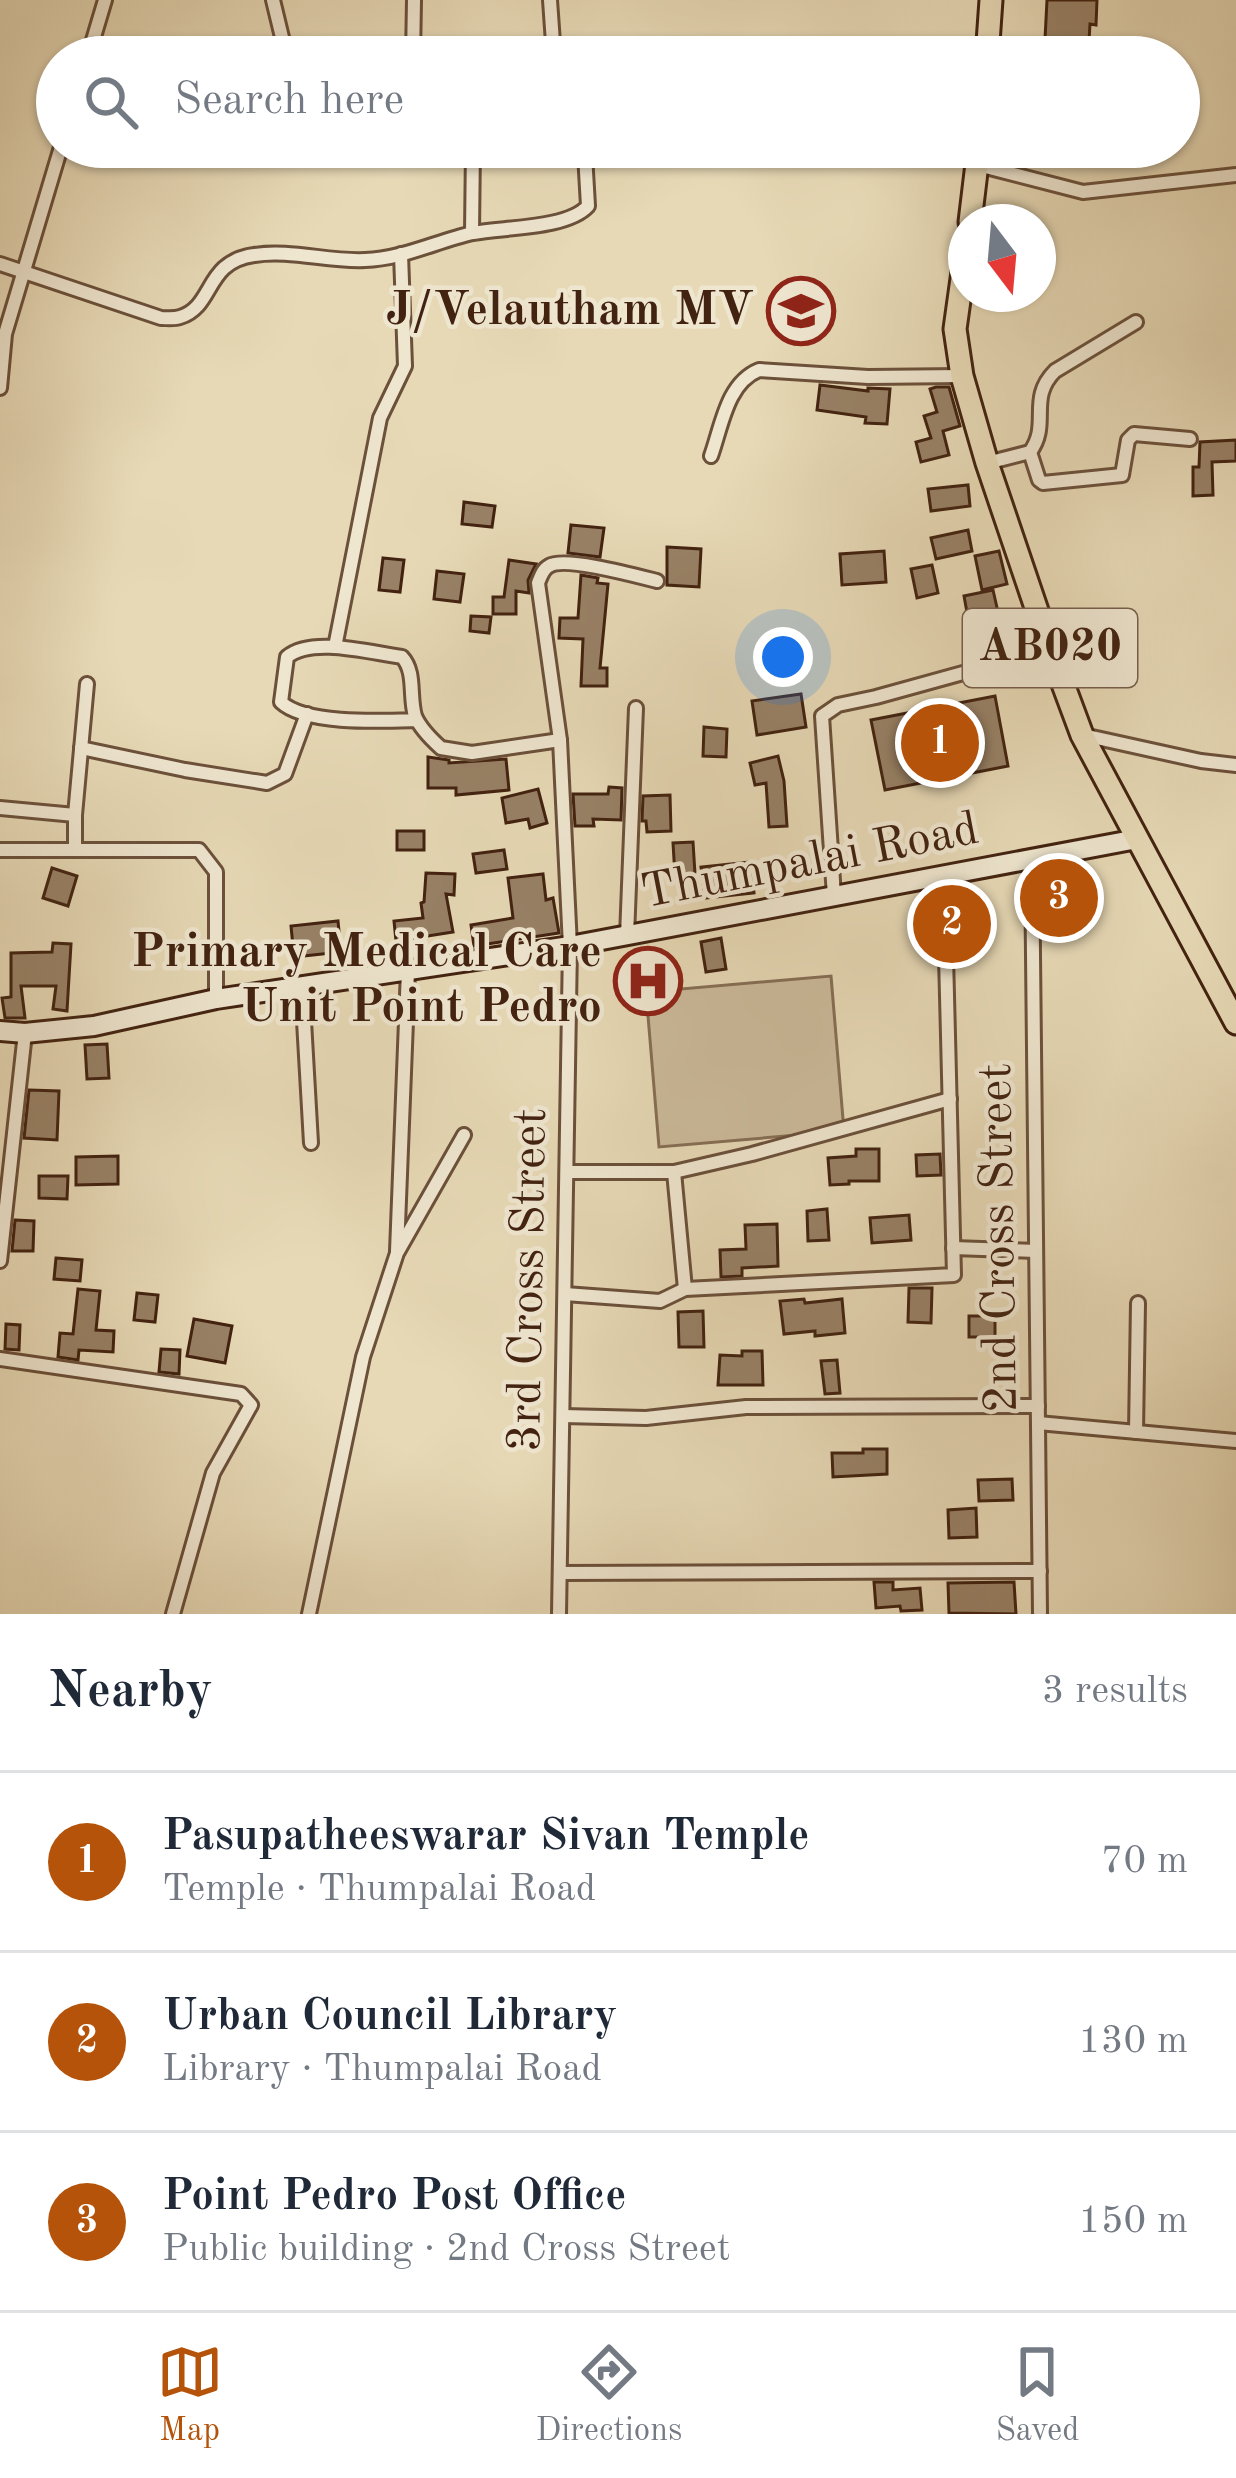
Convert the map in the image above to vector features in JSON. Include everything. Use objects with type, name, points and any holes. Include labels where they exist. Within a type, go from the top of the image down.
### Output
[{"type":"main road","points":[[989,36],[992,0]]},
{"type":"main road","points":[[972,204],[977,168]]},
{"type":"main road","name":"AB020","points":[[957,312],[962,376],[987,463],[1082,735],[1235,1025]]},
{"type":"street","points":[[94,36],[105,0]]},
{"type":"street","points":[[273,0],[282,36]]},
{"type":"street","points":[[413,36],[414,0]]},
{"type":"street","points":[[550,0],[553,36]]},
{"type":"street","points":[[0,388],[5,334],[55,168]]},
{"type":"street","points":[[472,168],[472,233]]},
{"type":"street","points":[[0,264],[161,318],[181,317],[198,306],[230,261],[257,254],[367,261],[472,233],[564,220],[587,206],[586,168]]},
{"type":"street","points":[[1014,168],[1083,192],[1236,175]]},
{"type":"street","points":[[335,647],[380,418],[405,366],[400,254]]},
{"type":"street","points":[[987,463],[1030,452],[1039,437],[1040,390],[1046,380],[1136,322]]},
{"type":"street","points":[[711,456],[735,388],[759,370],[868,377],[962,376]]},
{"type":"street","points":[[1030,452],[1041,483],[1122,475],[1130,436],[1190,439]]},
{"type":"street","name":"3rd Cross Street","points":[[560,1614],[570,946],[560,740],[538,583],[544,568],[553,563],[595,566],[657,581]]},
{"type":"street","points":[[416,720],[360,721],[287,708],[281,701],[287,657],[301,648],[335,647],[407,660],[416,720],[441,748],[472,753],[560,740]]},
{"type":"street","points":[[834,896],[822,716],[838,705],[1050,649]]},
{"type":"street","points":[[75,850],[87,684]]},
{"type":"street","points":[[627,936],[636,708]]},
{"type":"street","points":[[81,748],[267,783],[285,774],[307,714]]},
{"type":"street","points":[[1082,735],[1236,765]]},
{"type":"street","points":[[0,808],[75,815]]},
{"type":"street","name":"Thumpalai Road","points":[[0,1031],[94,1026],[216,998],[570,946],[1137,839]]},
{"type":"street","points":[[0,850],[199,850],[217,872],[216,998]]},
{"type":"street","name":"2nd Cross Street","points":[[1032,860],[1040,1614]]},
{"type":"street","points":[[565,1294],[660,1300],[685,1289],[954,1275],[944,876]]},
{"type":"street","points":[[397,1253],[408,970]]},
{"type":"street","points":[[302,986],[311,1143]]},
{"type":"street","points":[[0,1261],[25,1033]]},
{"type":"street","points":[[567,1172],[674,1172],[950,1099]]},
{"type":"street","points":[[309,1614],[363,1357],[397,1253],[464,1135]]},
{"type":"street","points":[[674,1172],[685,1289]]},
{"type":"street","points":[[953,1248],[1036,1251]]},
{"type":"street","points":[[1136,1432],[1138,1303]]},
{"type":"street","points":[[0,1359],[241,1394],[251,1406],[214,1473],[173,1614]]},
{"type":"street","points":[[563,1416],[646,1418],[746,1406],[1038,1406]]},
{"type":"street","points":[[1039,1424],[1236,1442]]},
{"type":"street","points":[[560,1574],[1040,1571]]},
{"type":"shaded area","points":[[831,976],[844,1131],[659,1147],[646,992]]},
{"type":"building","points":[[1047,0],[1097,0],[1096,25],[1090,24],[1089,36],[1045,36]]},
{"type":"building","points":[[820,385],[890,389],[887,424],[817,410]]},
{"type":"building","points":[[949,387],[960,426],[943,431],[949,455],[921,462],[916,442],[931,438],[924,416],[937,412],[930,389]]},
{"type":"building","points":[[1236,440],[1236,461],[1212,462],[1213,495],[1193,496],[1193,467],[1199,467],[1200,442]]},
{"type":"building","points":[[968,485],[970,506],[931,511],[928,489]]},
{"type":"building","points":[[464,502],[495,506],[492,527],[462,524]]},
{"type":"building","points":[[571,525],[604,528],[600,557],[568,553]]},
{"type":"building","points":[[968,530],[972,551],[936,559],[931,538]]},
{"type":"building","points":[[667,547],[701,549],[699,587],[667,585]]},
{"type":"building","points":[[884,551],[886,582],[842,585],[840,554]]},
{"type":"building","points":[[999,551],[1007,584],[982,590],[975,556]]},
{"type":"building","points":[[383,558],[404,560],[400,592],[379,590]]},
{"type":"building","points":[[509,560],[536,564],[528,580],[529,593],[516,591],[516,614],[493,614],[493,597],[504,597]]},
{"type":"building","points":[[932,565],[938,593],[917,598],[911,569]]},
{"type":"building","points":[[437,571],[464,574],[460,602],[434,599]]},
{"type":"building","points":[[581,575],[608,584],[600,668],[607,668],[607,686],[581,686],[583,639],[559,638],[560,618],[578,618]]},
{"type":"building","points":[[993,590],[998,612],[968,618],[964,596]]},
{"type":"building","points":[[471,616],[491,617],[489,633],[470,631]]},
{"type":"building","points":[[801,694],[806,727],[757,735],[752,701]]},
{"type":"building","points":[[995,696],[1008,766],[885,790],[871,720]]},
{"type":"building","points":[[704,727],[727,729],[726,757],[703,756]]},
{"type":"building","points":[[778,756],[787,826],[769,827],[766,783],[755,785],[750,763]]},
{"type":"building","points":[[428,757],[449,763],[506,759],[509,790],[456,795],[456,788],[428,788]]},
{"type":"building","points":[[609,787],[622,788],[621,820],[593,819],[594,826],[575,826],[573,794],[608,794]]},
{"type":"building","points":[[538,789],[547,823],[530,828],[528,819],[506,823],[502,798]]},
{"type":"building","points":[[670,795],[671,831],[647,832],[646,821],[642,821],[643,796]]},
{"type":"building","points":[[397,831],[424,831],[424,850],[397,850]]},
{"type":"building","points":[[693,842],[695,874],[675,876],[673,843]]},
{"type":"building","points":[[504,850],[507,869],[476,873],[473,854]]},
{"type":"building","points":[[751,862],[754,893],[705,898],[701,867]]},
{"type":"building","points":[[52,868],[77,876],[68,906],[43,898]]},
{"type":"building","points":[[426,873],[455,874],[454,895],[446,894],[453,932],[396,941],[394,921],[423,918]]},
{"type":"building","points":[[543,874],[546,900],[553,898],[559,933],[474,946],[471,925],[513,918],[508,878]]},
{"type":"building","points":[[338,921],[341,952],[294,957],[291,926]]},
{"type":"building","points":[[721,938],[726,969],[706,972],[701,942]]},
{"type":"building","points":[[53,943],[71,944],[67,1011],[53,1009],[56,986],[21,986],[25,1018],[5,1018],[2,998],[11,997],[11,953],[52,952]]},
{"type":"building","points":[[107,1044],[109,1078],[87,1079],[85,1045]]},
{"type":"building","points":[[29,1090],[59,1091],[57,1140],[24,1138]]},
{"type":"building","points":[[856,1149],[879,1149],[879,1181],[830,1185],[828,1158],[856,1156]]},
{"type":"building","points":[[940,1154],[941,1175],[917,1176],[916,1155]]},
{"type":"building","points":[[118,1156],[118,1184],[76,1185],[76,1157]]},
{"type":"building","points":[[39,1176],[68,1176],[67,1199],[39,1198]]},
{"type":"building","points":[[827,1209],[829,1240],[808,1241],[807,1211]]},
{"type":"building","points":[[909,1215],[911,1240],[872,1243],[870,1218]]},
{"type":"building","points":[[15,1220],[34,1221],[33,1251],[12,1251]]},
{"type":"building","points":[[777,1224],[778,1266],[742,1268],[742,1276],[721,1277],[720,1250],[746,1249],[745,1225]]},
{"type":"building","points":[[56,1258],[82,1260],[80,1281],[54,1279]]},
{"type":"building","points":[[909,1288],[932,1288],[931,1323],[908,1322]]},
{"type":"building","points":[[78,1289],[100,1291],[96,1330],[114,1331],[113,1352],[79,1350],[78,1360],[58,1357],[60,1333],[73,1334]]},
{"type":"building","points":[[137,1293],[158,1295],[155,1322],[134,1320]]},
{"type":"building","points":[[804,1299],[805,1303],[842,1299],[845,1333],[784,1334],[780,1301]]},
{"type":"building","points":[[703,1311],[704,1347],[679,1347],[678,1312]]},
{"type":"building","points":[[969,1316],[995,1316],[995,1337],[969,1337]]},
{"type":"building","points":[[194,1319],[232,1326],[225,1363],[187,1356]]},
{"type":"building","points":[[6,1324],[20,1325],[19,1350],[5,1349]]},
{"type":"building","points":[[161,1349],[180,1350],[179,1374],[159,1372]]},
{"type":"building","points":[[742,1351],[762,1351],[763,1385],[718,1385],[720,1355],[742,1356]]},
{"type":"building","points":[[837,1360],[840,1393],[825,1394],[821,1361]]},
{"type":"building","points":[[863,1449],[887,1449],[887,1474],[833,1477],[832,1453],[863,1453]]},
{"type":"building","points":[[1012,1479],[1013,1500],[979,1501],[978,1480]]},
{"type":"building","points":[[976,1508],[977,1537],[949,1538],[948,1510]]},
{"type":"building","points":[[874,1582],[893,1582],[893,1590],[920,1588],[922,1610],[876,1608]]},
{"type":"building","points":[[1014,1582],[1016,1614],[949,1613],[948,1583]]},
{"type":"place","name":"J/Velautham MV","points":[[801,311]]},
{"type":"place","name":"Pasupatheeswarar Sivan Temple","points":[[940,743]]},
{"type":"place","name":"Point Pedro Post Office","points":[[1059,898]]},
{"type":"place","name":"Urban Council Library","points":[[952,924]]},
{"type":"place","name":"Primary Medical Care Unit Point Pedro","points":[[648,981]]}]
